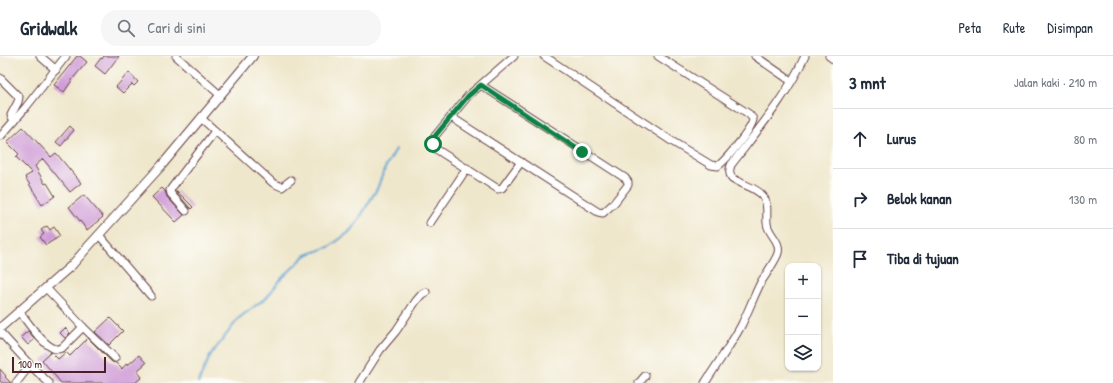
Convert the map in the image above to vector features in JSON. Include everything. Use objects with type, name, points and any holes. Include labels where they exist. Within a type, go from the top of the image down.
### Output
[{"type":"street","points":[[40,56],[56,70]]},
{"type":"street","points":[[1,136],[66,56]]},
{"type":"street","points":[[176,56],[220,95]]},
{"type":"street","points":[[0,328],[72,265],[162,164],[253,56]]},
{"type":"street","points":[[514,56],[468,96],[432,141],[433,146],[436,149],[500,190],[521,162]]},
{"type":"street","points":[[544,56],[673,142],[710,165],[715,167],[718,166],[749,131],[753,124],[753,119],[749,114],[658,56]]},
{"type":"street","points":[[755,56],[791,81]]},
{"type":"street","points":[[705,383],[731,344],[761,283],[770,266],[777,257],[778,252],[777,242],[767,228],[767,207],[765,198],[760,192],[732,178],[729,170],[767,119],[805,56]]},
{"type":"street","points":[[829,56],[833,59]]},
{"type":"street","points":[[0,78],[19,97],[18,102],[10,116],[14,121]]},
{"type":"street","points":[[451,117],[598,212],[603,213],[614,203],[628,183],[625,178],[582,152],[481,85]]},
{"type":"street","points":[[201,118],[273,183],[282,187],[291,180]]},
{"type":"street","points":[[186,211],[171,194],[170,190],[215,131]]},
{"type":"street","points":[[430,223],[466,168]]},
{"type":"street","points":[[99,235],[151,296]]},
{"type":"street","points":[[46,288],[115,358]]},
{"type":"street","points":[[359,383],[380,350],[416,301],[426,292]]},
{"type":"street","points":[[19,311],[41,338],[54,349],[62,348],[83,327]]},
{"type":"street","points":[[0,332],[30,365],[49,383]]},
{"type":"street","points":[[16,383],[30,365]]},
{"type":"street","points":[[639,383],[645,376]]},
{"type":"building","points":[[77,56],[80,56],[87,62],[64,92],[54,85]]},
{"type":"building","points":[[104,56],[119,56],[105,74],[95,66]]},
{"type":"building","points":[[129,72],[138,82],[134,86],[132,84],[123,93],[116,87]]},
{"type":"building","points":[[70,126],[74,130],[61,146],[56,142]]},
{"type":"building","points":[[23,127],[51,157],[56,153],[81,183],[70,192],[43,159],[35,166],[45,184],[47,183],[55,196],[42,205],[25,177],[32,173],[16,157],[19,154],[7,142]]},
{"type":"building","points":[[162,188],[167,197],[184,215],[176,222],[152,197]]},
{"type":"building","points":[[176,190],[193,207],[191,209],[176,192]]},
{"type":"building","points":[[84,195],[103,217],[87,230],[69,207]]},
{"type":"building","points":[[47,226],[50,230],[54,227],[60,236],[46,245],[40,237],[44,234],[41,230]]},
{"type":"building","points":[[110,318],[123,331],[109,345],[95,332]]},
{"type":"building","points":[[65,328],[70,333],[65,338],[60,333]]},
{"type":"building","points":[[28,331],[35,339],[28,345],[21,337]]},
{"type":"building","points":[[88,338],[112,362],[116,363],[122,369],[127,363],[128,365],[139,355],[146,363],[137,371],[142,377],[135,383],[61,383],[42,360],[51,352],[58,359],[66,352],[70,356]]},
{"type":"building","points":[[0,369],[11,383],[2,383],[0,381]]},
{"type":"waterway","points":[[198,383],[210,356],[239,318],[267,297],[281,279],[306,255],[329,247],[348,233],[356,224],[377,189],[385,168],[396,149]]},
{"type":"route","points":[[433,144],[432,141],[435,136],[468,96],[481,85],[582,152]]}]
